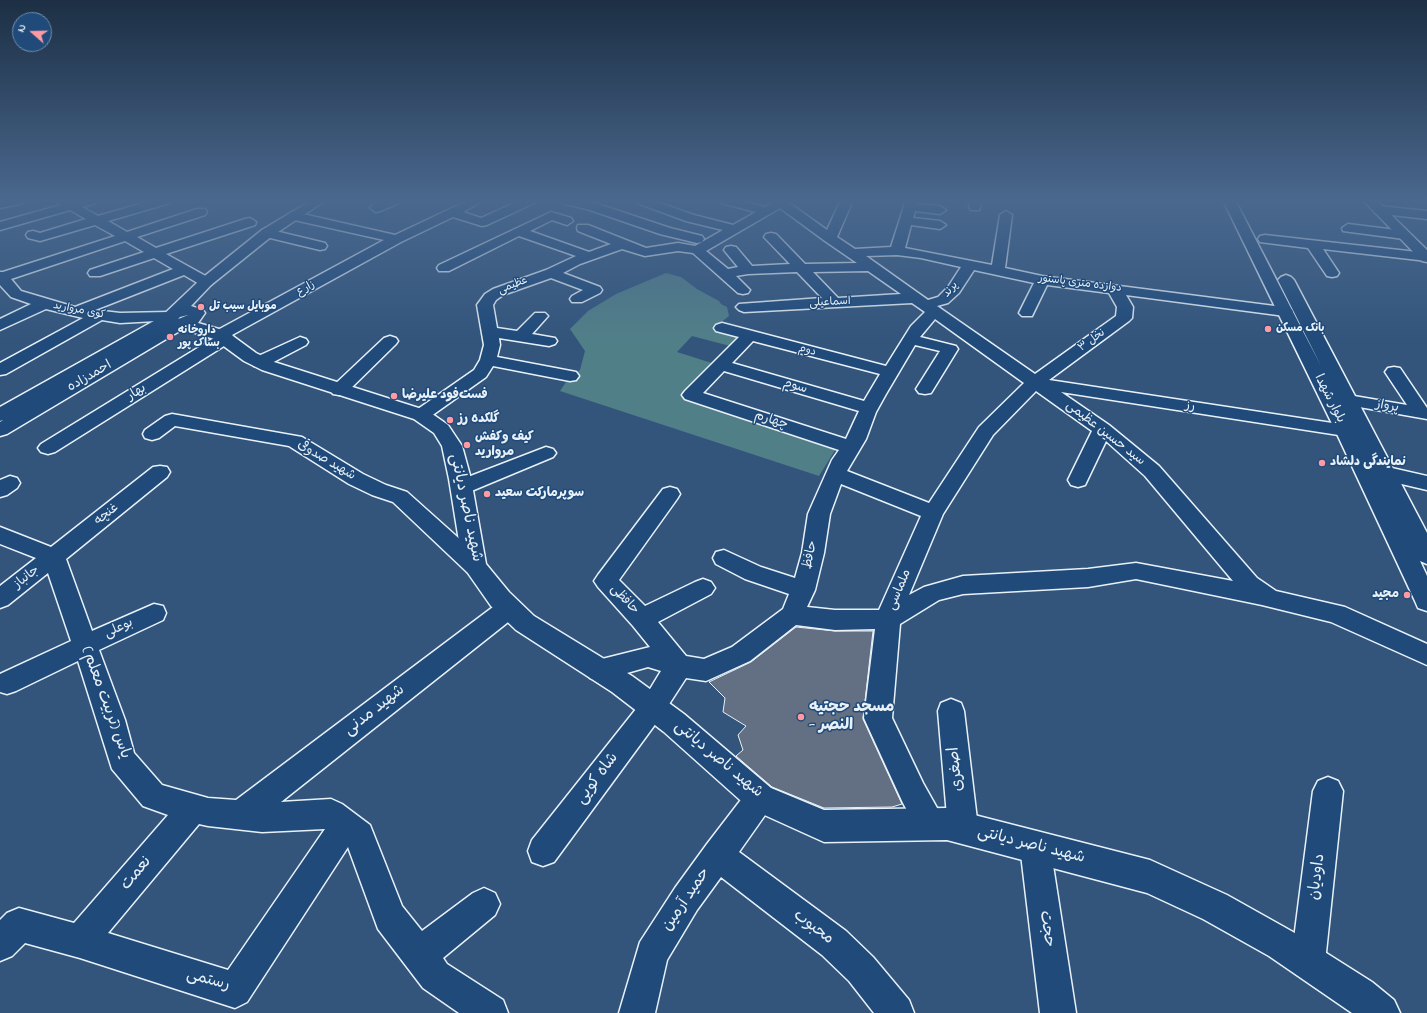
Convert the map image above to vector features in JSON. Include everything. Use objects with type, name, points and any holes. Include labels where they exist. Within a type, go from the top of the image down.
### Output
[{"type":"main road","points":[[174,320],[208,321],[206,282],[249,247]]},
{"type":"main road","name":"بلوار شهدا","points":[[1253,247],[1345,430],[1427,601]]},
{"type":"main road","name":"بلوار شهدا","points":[[1269,247],[1348,400],[1383,473],[1427,555]]},
{"type":"main road","points":[[1416,247],[1426,258]]},
{"type":"main road","name":"شهید ناصر دیانتی","points":[[174,320],[208,321],[260,362],[293,375],[421,415],[441,429],[452,446],[462,487],[475,566],[500,599],[525,623],[600,670],[674,723],[760,798],[824,826],[948,824],[1150,877],[1215,907],[1281,944],[1358,995],[1381,1013]]},
{"type":"main road","name":"احمدزاده","points":[[0,415],[174,320]]},
{"type":"main road","name":"احمدزاده","points":[[0,430],[174,320]]},
{"type":"street","points":[[1,277],[90,247]]},
{"type":"street","points":[[144,247],[206,282]]},
{"type":"street","points":[[95,273],[172,247]]},
{"type":"street","name":"زارع","points":[[208,321],[289,299],[381,247]]},
{"type":"street","points":[[444,268],[488,247]]},
{"type":"street","points":[[564,247],[589,256]]},
{"type":"street","name":"عظیمی","points":[[490,332],[485,305],[490,297],[510,286],[551,272],[613,247]]},
{"type":"street","name":"عظیمی","points":[[632,247],[645,252],[676,247]]},
{"type":"street","name":"عظیمی","points":[[680,247],[697,250]]},
{"type":"street","points":[[702,247],[697,250],[743,290]]},
{"type":"street","points":[[781,247],[835,303]]},
{"type":"street","name":"سید حسین عظیمی","points":[[844,247],[1034,383],[1102,429],[1152,471],[1249,584],[1269,598],[1336,614],[1427,655]]},
{"type":"street","points":[[897,251],[900,247]]},
{"type":"street","points":[[998,270],[1001,247]]},
{"type":"street","points":[[1315,247],[1332,273]]},
{"type":"street","points":[[1336,247],[1426,258]]},
{"type":"street","points":[[731,250],[748,270]]},
{"type":"street","name":"دوازده متری پاستور","points":[[852,253],[897,251],[970,264],[1042,280],[1285,311]]},
{"type":"street","name":"پرند","points":[[925,305],[943,300],[954,290],[970,264]]},
{"type":"street","points":[[726,274],[748,270],[870,267]]},
{"type":"street","points":[[76,312],[184,270]]},
{"type":"street","points":[[551,272],[595,290],[577,299]]},
{"type":"street","name":"کوی مروارید","points":[[1,277],[16,294],[44,304],[76,312],[98,316],[174,320]]},
{"type":"street","points":[[1027,313],[1042,280]]},
{"type":"street","name":"نخل ۳","points":[[1034,383],[1124,318],[1125,307],[1114,288]]},
{"type":"street","points":[[0,297],[16,294]]},
{"type":"street","name":"اسماعیلی","points":[[744,307],[835,303],[925,305]]},
{"type":"street","points":[[0,325],[44,304]]},
{"type":"street","name":"حافظ","points":[[600,670],[648,657],[680,666],[706,670],[741,654],[792,615],[803,590],[813,553],[819,514],[836,474],[851,447],[869,408],[912,339],[925,305]]},
{"type":"street","points":[[0,370],[98,316]]},
{"type":"street","points":[[520,337],[540,316]]},
{"type":"street","name":"بهار","points":[[48,448],[208,321]]},
{"type":"street","name":"دوم","points":[[722,328],[891,372]]},
{"type":"street","points":[[421,415],[480,373],[488,360],[492,345],[490,332],[549,341]]},
{"type":"street","points":[[720,366],[749,336]]},
{"type":"street","points":[[912,339],[950,349],[925,389]]},
{"type":"street","points":[[339,390],[390,341]]},
{"type":"street","points":[[260,362],[300,342]]},
{"type":"street","points":[[488,360],[570,376]]},
{"type":"street","name":"چهارم","points":[[720,366],[691,395],[851,447]]},
{"type":"street","name":"سوم","points":[[720,366],[869,408]]},
{"type":"street","points":[[1394,372],[1424,413]]},
{"type":"street","name":"رز","points":[[1034,383],[1345,430]]},
{"type":"street","name":"ملماسی","points":[[931,824],[913,793],[878,718],[888,619],[933,513],[986,431],[1034,383]]},
{"type":"street","name":"پرواز","points":[[1348,400],[1424,413]]},
{"type":"street","name":"شهید صدوقی","points":[[152,434],[172,420],[296,441],[356,479],[379,490],[400,497],[475,566]]},
{"type":"street","points":[[1078,480],[1102,429]]},
{"type":"street","points":[[462,487],[546,454]]},
{"type":"street","name":"غنچه","points":[[54,557],[160,472]]},
{"type":"street","points":[[1383,473],[1427,483]]},
{"type":"street","points":[[836,474],[933,513]]},
{"type":"street","name":"حافظی","points":[[670,494],[606,581],[642,619],[680,666]]},
{"type":"street","points":[[0,535],[54,557]]},
{"type":"street","name":"جانباز","points":[[3,594],[54,557]]},
{"type":"street","name":"یاس (تربیت معلم)","points":[[54,557],[111,720],[122,760],[153,796],[208,812],[262,817],[331,814],[359,836],[390,917],[435,976],[490,1013]]},
{"type":"street","points":[[724,558],[753,573],[803,590]]},
{"type":"street","points":[[792,615],[835,620],[888,619],[932,593],[963,585],[1088,578],[1136,571],[1269,598]]},
{"type":"street","points":[[642,619],[703,588]]},
{"type":"street","name":"شهید مدنی","points":[[240,815],[509,608]]},
{"type":"street","name":"بوعلی","points":[[7,683],[154,613]]},
{"type":"street","name":"شاه کویی","points":[[543,851],[653,707],[680,666]]},
{"type":"street","name":"اصغری","points":[[951,711],[963,828]]},
{"type":"street","name":"داودیان","points":[[1308,962],[1328,792]]},
{"type":"street","name":"حمید آرمین","points":[[637,1013],[652,954],[686,899],[760,798]]},
{"type":"street","name":"نعمت","points":[[80,941],[193,808]]},
{"type":"street","name":"رستمی","points":[[0,944],[18,925],[80,941],[235,990],[345,825]]},
{"type":"street","name":"حجت","points":[[1035,846],[1058,1013]]},
{"type":"street","name":"محبوب","points":[[718,855],[834,943],[861,969],[896,1013]]},
{"type":"street","points":[[419,955],[484,904]]},
{"type":"green space","points":[[666,273],[681,277],[697,289],[727,307],[729,316],[715,327],[740,337],[734,347],[692,336],[677,352],[718,365],[687,396],[837,447],[819,476],[560,391],[570,376],[580,370],[585,351],[570,329],[588,311],[616,294]]},
{"type":"building","name":"مسجد حجتیه - النصر","points":[[796,627],[835,631],[873,631],[863,719],[902,804],[892,807],[824,808],[772,787],[736,756],[743,750],[738,735],[746,726],[723,712],[725,698],[709,682],[751,662]]},
{"type":"place","name":"موبایل سیب تل","points":[[201,307]]},
{"type":"place","name":"بانک مسکن","points":[[1268,329]]},
{"type":"place","name":"داروخانه بساک پور","points":[[170,337]]},
{"type":"place","name":"فست‌فود علیرضا","points":[[394,396]]},
{"type":"place","name":"گلکده رز","points":[[450,420]]},
{"type":"place","name":"کیف و‌کفش مروارید","points":[[467,445]]},
{"type":"place","name":"نمایندگی دلشاد","points":[[1322,463]]},
{"type":"place","name":"سوپرمارکت سعید","points":[[487,494]]},
{"type":"place","name":"مجید","points":[[1407,595]]},
{"type":"place","name":"مسجد حجتیه - النصر","points":[[801,717]]}]
